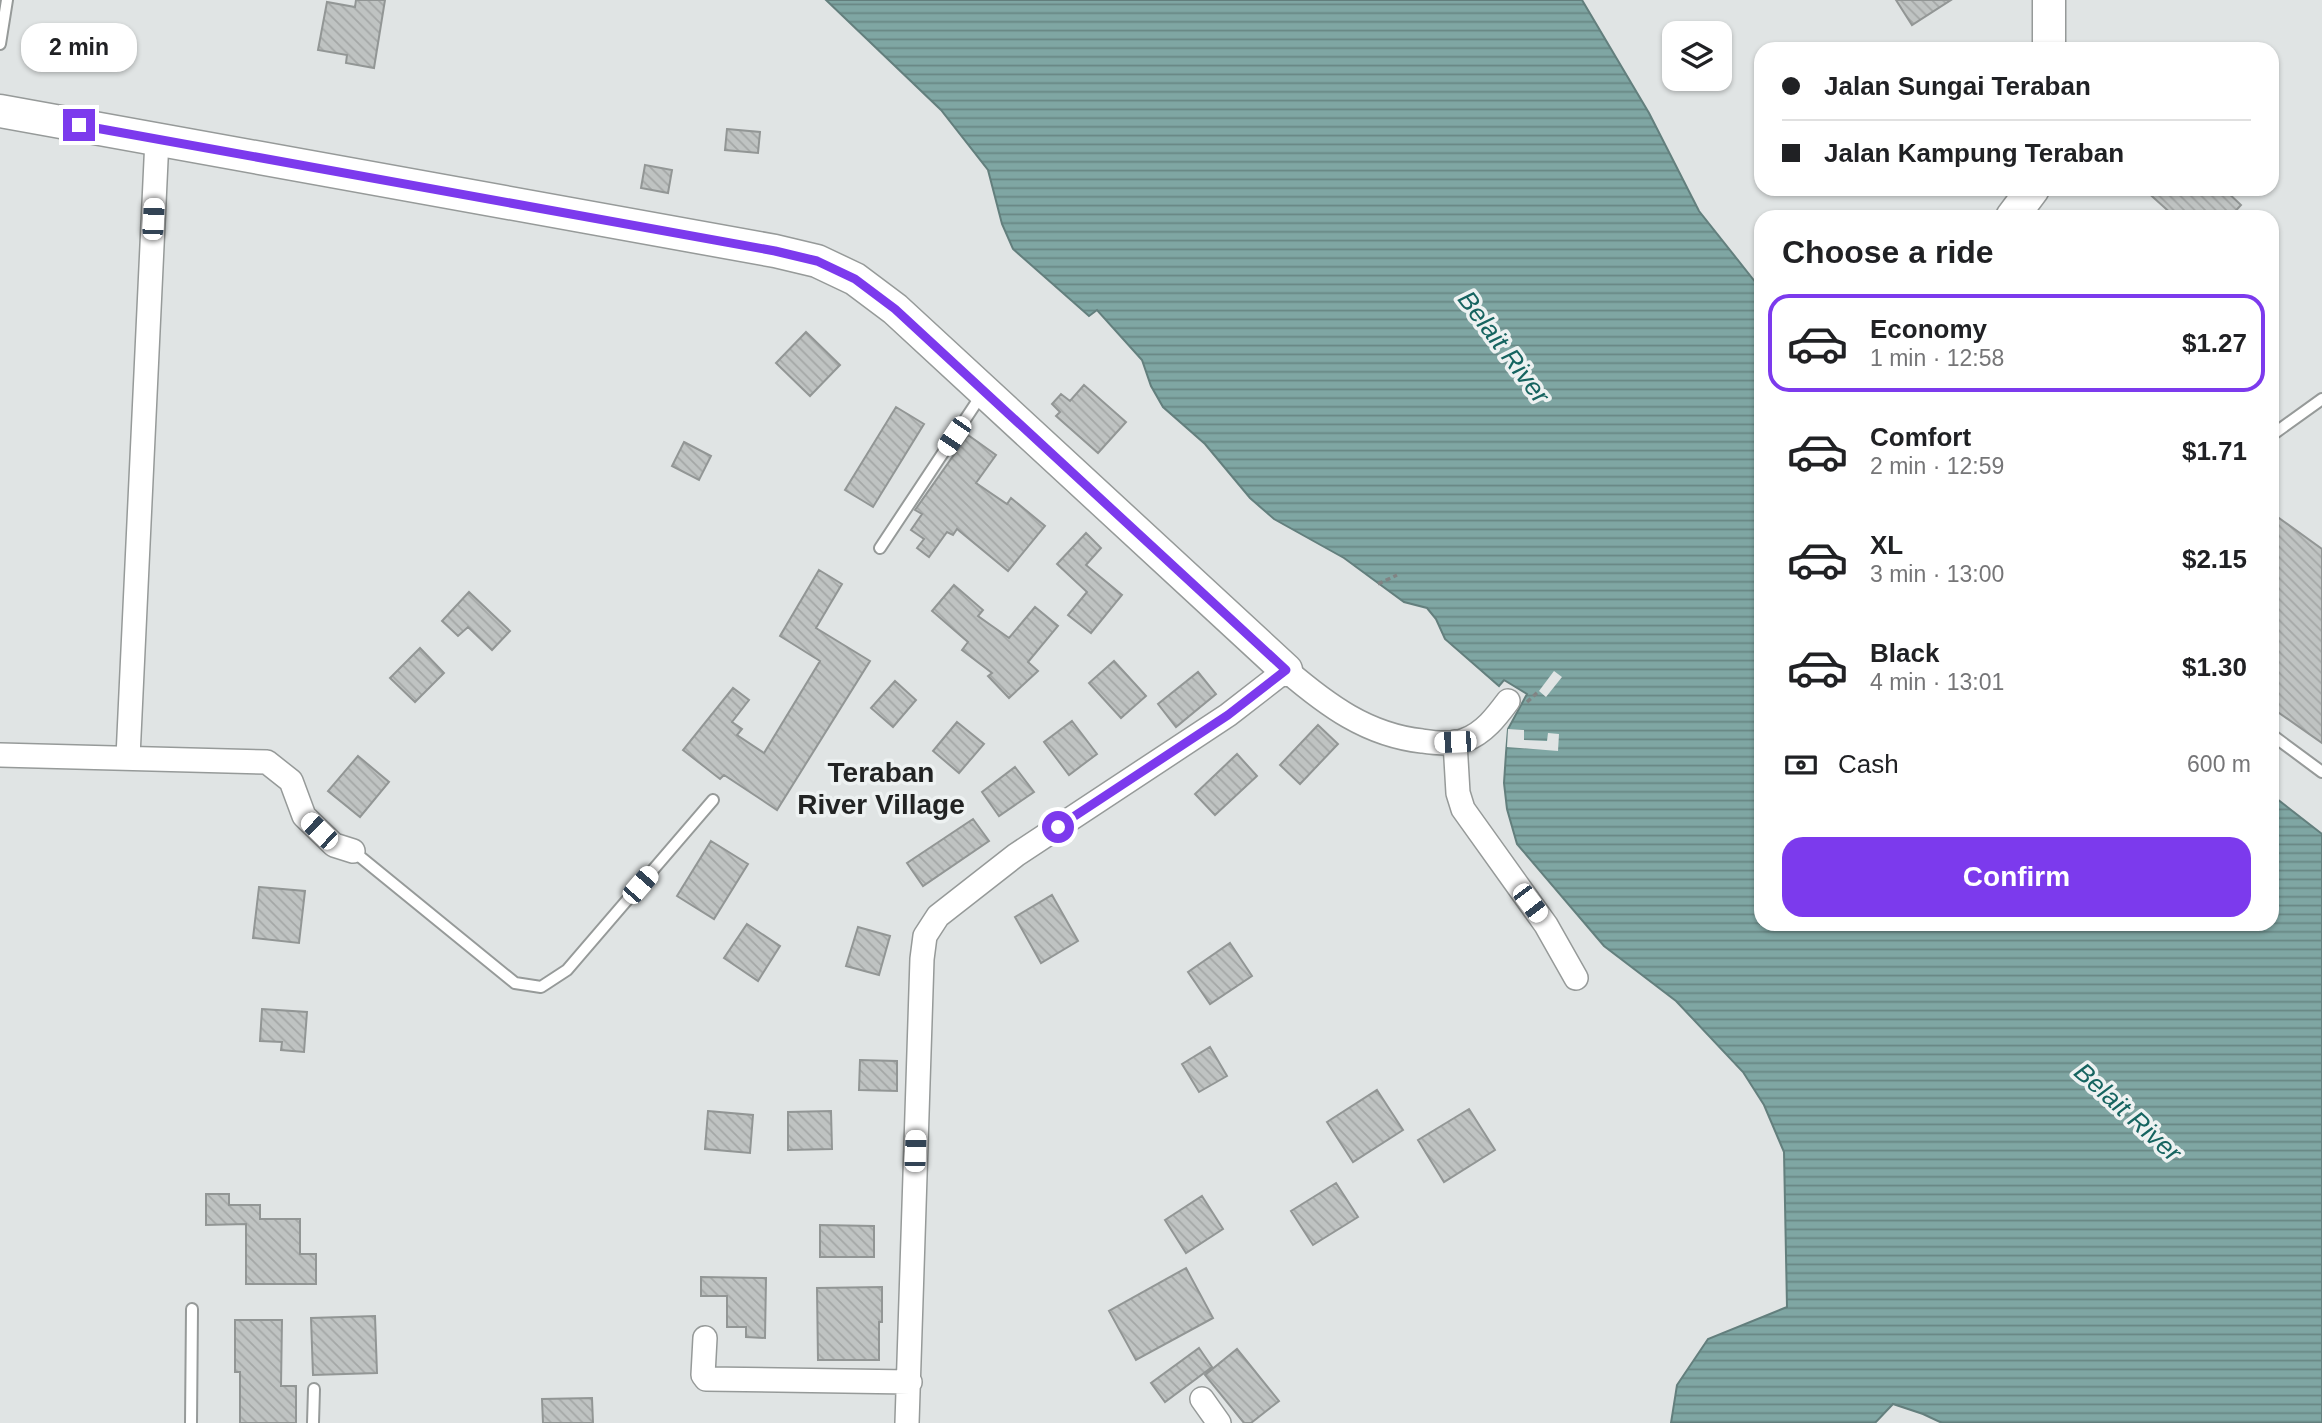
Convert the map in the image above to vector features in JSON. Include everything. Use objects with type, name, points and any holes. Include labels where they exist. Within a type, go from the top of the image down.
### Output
[{"type":"street","points":[[2049,0],[2049,42]]},
{"type":"street","points":[[0,111],[775,251],[817,261],[855,279],[895,309],[1321,700],[1368,728],[1401,739],[1434,743],[1462,741],[1482,731],[1508,701]]},
{"type":"street","points":[[128,757],[157,139]]},
{"type":"street","points":[[907,1423],[919,1021],[925,936],[938,916],[1016,855],[1228,715],[1286,670]]},
{"type":"street","points":[[1455,742],[1458,793],[1463,809],[1546,925],[1576,978]]},
{"type":"street","points":[[0,755],[267,762],[291,781],[304,816],[334,845],[353,850]]},
{"type":"street","points":[[705,1338],[703,1374],[706,1379],[910,1382]]},
{"type":"street","points":[[1202,1399],[1219,1423]]},
{"type":"lane","points":[[0,44],[7,0]]},
{"type":"lane","points":[[880,548],[984,391]]},
{"type":"lane","points":[[2279,430],[2322,400]]},
{"type":"lane","points":[[2279,740],[2322,772]]},
{"type":"lane","points":[[353,850],[515,983],[541,987],[567,970],[713,800]]},
{"type":"lane","points":[[191,1423],[192,1309]]},
{"type":"lane","points":[[313,1423],[314,1389]]},
{"type":"path","points":[[1378,583],[1397,575]]},
{"type":"water","name":"Belait River","points":[[826,0],[1582,0],[1649,113],[1699,211],[1754,280],[1754,931],[2279,931],[2279,800],[2322,834],[2322,1423],[1942,1423],[1893,1404],[1875,1423],[1671,1423],[1677,1385],[1708,1339],[1787,1307],[1784,1152],[1764,1105],[1743,1072],[1676,1001],[1604,946],[1517,844],[1507,809],[1504,783],[1506,753],[1508,729],[1527,694],[1504,680],[1499,686],[1445,639],[1436,619],[1427,608],[1404,602],[1344,558],[1274,519],[1250,498],[1205,444],[1163,407],[1151,386],[1142,360],[1097,310],[1089,316],[1013,249],[1002,224],[988,170],[941,110]]},
{"type":"pier","points":[[1554,671],[1562,677],[1546,697],[1539,691]]},
{"type":"pier","points":[[1508,729],[1524,730],[1524,740],[1547,741],[1548,733],[1559,734],[1558,751],[1507,747]]},
{"type":"building","points":[[356,0],[385,0],[374,68],[346,63],[347,55],[318,50],[327,2],[355,7]]},
{"type":"building","points":[[1896,0],[1951,0],[1912,25]]},
{"type":"building","points":[[727,129],[760,132],[758,153],[725,150]]},
{"type":"building","points":[[645,165],[672,170],[668,193],[641,188]]},
{"type":"building","points":[[2152,196],[2231,196],[2241,205],[2236,210],[2167,210]]},
{"type":"building","points":[[806,332],[840,365],[810,396],[776,363]]},
{"type":"building","points":[[1084,385],[1126,422],[1098,453],[1056,416],[1060,412],[1052,404],[1061,394],[1070,401]]},
{"type":"building","points":[[896,407],[924,424],[873,507],[845,490]]},
{"type":"building","points":[[968,435],[996,455],[976,483],[1007,504],[1011,498],[1045,526],[1008,571],[957,529],[953,535],[947,532],[929,557],[917,548],[924,539],[911,530],[922,514],[915,510]]},
{"type":"building","points":[[684,442],[711,456],[699,480],[672,466]]},
{"type":"building","points":[[2279,518],[2322,549],[2322,743],[2279,713]]},
{"type":"building","points":[[1086,533],[1101,548],[1086,565],[1122,595],[1091,633],[1068,615],[1087,592],[1057,564]]},
{"type":"building","points":[[819,570],[842,584],[816,628],[870,661],[777,810],[724,775],[720,779],[683,750],[733,688],[749,700],[732,722],[742,729],[737,735],[764,753],[820,661],[780,636]]},
{"type":"building","points":[[954,585],[983,610],[978,616],[1009,638],[1035,607],[1058,626],[1028,662],[1038,671],[1009,698],[988,676],[992,673],[962,650],[968,642],[932,611]]},
{"type":"building","points":[[469,592],[510,631],[492,650],[468,627],[458,636],[442,621]]},
{"type":"building","points":[[420,648],[444,673],[415,702],[390,678]]},
{"type":"building","points":[[1114,661],[1146,696],[1121,718],[1089,683]]},
{"type":"building","points":[[1198,672],[1216,694],[1176,727],[1158,704]]},
{"type":"building","points":[[895,681],[916,700],[893,727],[871,708]]},
{"type":"building","points":[[1072,721],[1097,754],[1069,775],[1044,742]]},
{"type":"building","points":[[957,722],[984,744],[959,773],[933,751]]},
{"type":"building","points":[[1318,725],[1338,744],[1300,784],[1280,765]]},
{"type":"building","points":[[1237,754],[1257,776],[1215,815],[1195,794]]},
{"type":"building","points":[[358,756],[389,782],[360,817],[328,791]]},
{"type":"building","points":[[1015,767],[1034,792],[999,816],[982,792]]},
{"type":"building","points":[[973,819],[989,841],[923,886],[907,863]]},
{"type":"building","points":[[711,841],[748,864],[714,919],[677,896]]},
{"type":"building","points":[[259,887],[305,891],[299,943],[253,938]]},
{"type":"building","points":[[1052,895],[1078,941],[1041,963],[1015,917]]},
{"type":"building","points":[[747,924],[780,946],[758,981],[724,958]]},
{"type":"building","points":[[858,927],[890,936],[879,975],[846,966]]},
{"type":"building","points":[[1230,943],[1252,976],[1210,1004],[1188,972]]},
{"type":"building","points":[[262,1009],[307,1012],[304,1052],[281,1050],[282,1042],[260,1041]]},
{"type":"building","points":[[1210,1047],[1227,1076],[1199,1092],[1182,1064]]},
{"type":"building","points":[[860,1060],[897,1061],[897,1091],[859,1090]]},
{"type":"building","points":[[1377,1090],[1403,1130],[1353,1162],[1327,1122]]},
{"type":"building","points":[[1469,1109],[1495,1150],[1444,1182],[1418,1140]]},
{"type":"building","points":[[708,1111],[753,1115],[750,1153],[705,1149]]},
{"type":"building","points":[[831,1111],[832,1149],[788,1150],[788,1112]]},
{"type":"building","points":[[1336,1183],[1358,1217],[1313,1245],[1291,1211]]},
{"type":"building","points":[[206,1194],[229,1194],[229,1205],[260,1205],[260,1219],[300,1219],[300,1254],[316,1254],[316,1284],[246,1284],[246,1224],[206,1225]]},
{"type":"building","points":[[1202,1196],[1223,1229],[1186,1253],[1165,1220]]},
{"type":"building","points":[[820,1225],[874,1226],[874,1257],[820,1257]]},
{"type":"building","points":[[1186,1268],[1213,1318],[1136,1360],[1109,1311]]},
{"type":"building","points":[[701,1277],[766,1278],[765,1338],[746,1337],[746,1327],[727,1327],[727,1296],[701,1296]]},
{"type":"building","points":[[882,1287],[879,1360],[818,1360],[817,1288]]},
{"type":"building","points":[[375,1316],[377,1373],[313,1375],[311,1318]]},
{"type":"building","points":[[235,1320],[282,1320],[281,1386],[296,1386],[296,1423],[240,1423],[240,1372],[235,1372]]},
{"type":"building","points":[[1199,1348],[1212,1367],[1165,1402],[1151,1383]]},
{"type":"building","points":[[1237,1349],[1279,1401],[1251,1423],[1244,1423],[1205,1375]]},
{"type":"building","points":[[592,1398],[593,1423],[543,1423],[542,1399]]},
{"type":"district","name":"Teraban River Village","points":[[881,788]]},
{"type":"route","points":[[79,125],[775,251],[817,261],[855,279],[895,309],[1286,670],[1228,715],[1058,827]]}]
